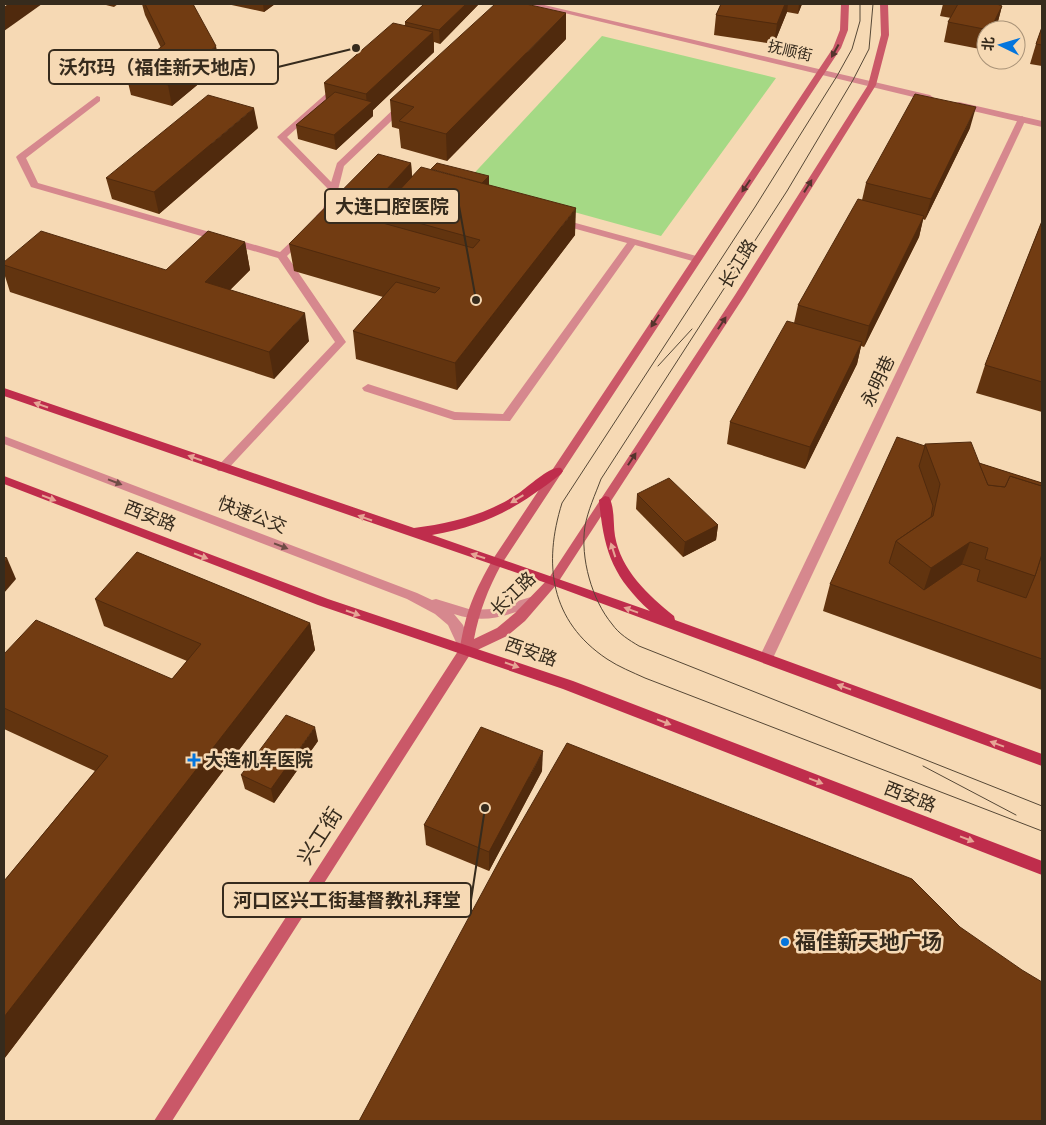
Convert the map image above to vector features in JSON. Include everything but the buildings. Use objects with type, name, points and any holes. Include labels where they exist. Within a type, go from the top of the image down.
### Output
[{"type":"main road","name":"长江路","points":[[466,650],[472,615],[483,587],[497,562],[696,259],[822,73],[837,48],[844,30],[845,4]]},
{"type":"main road","name":"长江路","points":[[466,650],[502,632],[520,617],[553,581],[740,295],[872,85],[880,61],[886,32],[884,4]]},
{"type":"main road","points":[[4,392],[411,534],[553,581],[1042,760]]},
{"type":"main road","points":[[411,534],[456,526],[493,513],[526,494],[557,471]]},
{"type":"main road","name":"西安路","points":[[4,480],[323,602],[568,685],[1042,868]]},
{"type":"main road","points":[[605,500],[607,529],[614,555],[629,579],[650,605],[677,626]]},
{"type":"main road","name":"兴工街","points":[[162,1121],[466,650]]},
{"type":"street","name":"抚顺街","points":[[531,4],[1042,124]]},
{"type":"street","points":[[334,190],[282,136],[341,83]]},
{"type":"street","points":[[282,256],[328,210],[340,165],[410,98]]},
{"type":"street","points":[[98,99],[21,157],[34,185],[282,256],[341,342],[222,468]]},
{"type":"street","name":"永明巷","points":[[766,658],[1022,119]]},
{"type":"street","points":[[552,220],[696,259]]},
{"type":"street","points":[[368,388],[454,416],[506,418],[633,242]]},
{"type":"street","name":"快速公交","points":[[4,440],[412,596],[437,608],[454,621],[462,634],[466,650]]},
{"type":"street","points":[[412,596],[472,615],[492,614],[534,601]]},
{"type":"green space","points":[[602,36],[776,78],[661,236],[466,182]]},
{"type":"tram line","points":[[860,4],[860,21],[852,49],[837,76],[755,207],[562,503],[553,548],[556,590],[563,609],[573,627],[588,644],[621,667],[645,678],[1042,831]]},
{"type":"tram line","points":[[873,4],[869,49],[853,80],[787,191],[601,479],[585,526],[584,551],[586,565],[593,591],[605,614],[618,631],[639,646],[1042,806]]},
{"type":"tram line","points":[[658,366],[692,329]]},
{"type":"tram line","points":[[923,766],[1016,815]]},
{"type":"place","name":"沃尔玛（福佳新天地店）","points":[[356,48]]},
{"type":"place","name":"大连口腔医院","points":[[476,300]]},
{"type":"place","name":"大连机车医院","points":[[194,760]]},
{"type":"place","name":"河口区兴工街基督教礼拜堂","points":[[485,808]]},
{"type":"place","name":"福佳新天地广场","points":[[785,942]]}]
